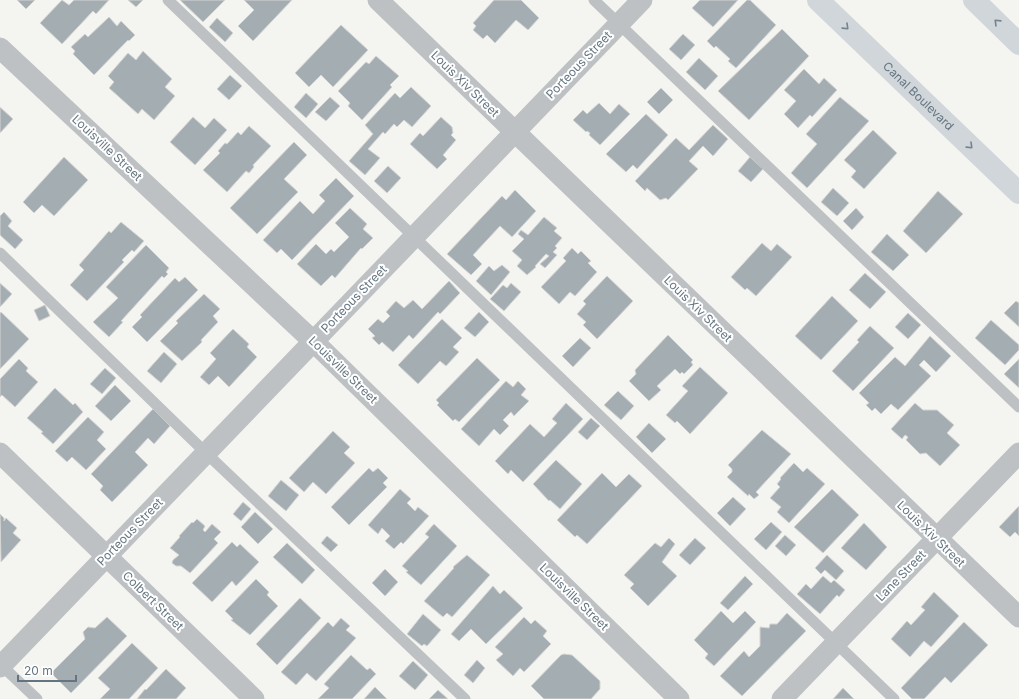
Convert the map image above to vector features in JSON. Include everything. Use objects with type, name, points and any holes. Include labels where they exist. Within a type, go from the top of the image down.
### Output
[{"type":"main road","name":"Canal Boulevard","points":[[818,0],[1019,193]]},
{"type":"main road","points":[[974,0],[1019,44]]},
{"type":"street","name":"Louis Xiv Street","points":[[378,0],[936,539],[1019,617]]},
{"type":"street","name":"Porteous Street","points":[[0,665],[642,0]]},
{"type":"street","name":"Louisville Street","points":[[0,48],[313,341],[679,699]]},
{"type":"street","name":"Colbert Street","points":[[0,453],[254,699]]},
{"type":"street","name":"Lane Street","points":[[782,699],[1019,453]]},
{"type":"lane","points":[[168,0],[413,238],[894,699]]},
{"type":"lane","points":[[594,0],[1019,407]]},
{"type":"lane","points":[[0,253],[206,453],[465,699]]},
{"type":"lane","points":[[0,665],[37,699]]},
{"type":"building","points":[[17,0],[35,0],[26,9]]},
{"type":"building","points":[[62,0],[69,5],[74,0],[109,0],[96,14],[93,11],[62,44],[40,23]]},
{"type":"building","points":[[128,0],[143,0],[136,7]]},
{"type":"building","points":[[180,0],[225,0],[203,22]]},
{"type":"building","points":[[244,0],[292,0],[253,41],[238,26],[254,10]]},
{"type":"building","points":[[494,0],[521,0],[539,18],[528,30],[516,20],[495,43],[487,35],[483,39],[473,30],[476,26],[473,23]]},
{"type":"building","points":[[700,0],[738,0],[713,27],[692,8]]},
{"type":"building","points":[[747,0],[750,0],[776,25],[736,68],[728,61],[730,59],[716,46],[714,48],[707,41]]},
{"type":"building","points":[[109,17],[117,26],[121,21],[135,35],[129,41],[128,40],[94,75],[73,54],[75,51],[71,47],[85,34],[88,37]]},
{"type":"building","points":[[217,18],[233,33],[225,42],[209,27]]},
{"type":"building","points":[[341,25],[368,50],[333,87],[321,75],[309,87],[295,73]]},
{"type":"building","points":[[782,29],[809,56],[749,120],[718,91]]},
{"type":"building","points":[[683,34],[695,45],[681,60],[669,49]]},
{"type":"building","points":[[143,51],[172,79],[165,87],[175,96],[154,120],[142,109],[138,114],[109,88],[114,82],[108,76],[128,53],[136,60]]},
{"type":"building","points":[[376,56],[399,76],[390,85],[392,87],[362,120],[348,106],[350,103],[338,91],[366,62],[369,64]]},
{"type":"building","points":[[699,58],[718,76],[705,90],[686,72]]},
{"type":"building","points":[[804,69],[819,84],[824,78],[837,90],[812,117],[810,115],[798,128],[784,114],[796,101],[784,90]]},
{"type":"building","points":[[230,75],[242,86],[229,100],[217,89]]},
{"type":"building","points":[[411,87],[431,106],[412,127],[404,120],[397,127],[394,124],[385,134],[383,132],[368,149],[380,158],[365,175],[349,161],[373,134],[365,125],[395,93],[400,98]]},
{"type":"building","points":[[661,88],[673,100],[659,114],[647,102]]},
{"type":"building","points":[[306,93],[318,104],[306,118],[294,107]]},
{"type":"building","points":[[330,97],[340,106],[326,121],[315,112]]},
{"type":"building","points":[[840,97],[869,121],[807,188],[791,173],[817,144],[806,134]]},
{"type":"building","points":[[599,103],[610,114],[619,104],[630,114],[600,145],[589,135],[590,133],[587,131],[586,132],[573,120],[583,110],[587,114]]},
{"type":"building","points":[[0,107],[13,119],[0,133]]},
{"type":"building","points":[[646,114],[668,135],[637,169],[633,165],[626,172],[606,154]]},
{"type":"building","points":[[193,117],[205,128],[214,118],[227,130],[195,165],[170,142]]},
{"type":"building","points":[[441,117],[452,127],[453,133],[451,135],[456,140],[443,155],[447,159],[437,169],[410,144],[420,133],[423,136]]},
{"type":"building","points":[[713,125],[728,139],[713,156],[703,146],[689,161],[698,169],[668,200],[666,198],[660,200],[647,188],[645,191],[635,181],[676,138],[689,150]]},
{"type":"building","points":[[249,126],[271,146],[253,165],[254,167],[249,173],[246,171],[227,192],[203,170],[220,153],[218,151],[225,143],[227,144],[238,132],[241,135]]},
{"type":"building","points":[[873,130],[897,153],[864,189],[851,177],[856,171],[844,160]]},
{"type":"building","points":[[294,142],[307,155],[284,179],[298,192],[257,234],[230,208]]},
{"type":"building","points":[[64,157],[88,180],[54,216],[42,205],[34,213],[23,202]]},
{"type":"building","points":[[750,157],[763,169],[751,182],[738,171]]},
{"type":"building","points":[[388,166],[401,178],[387,193],[374,181]]},
{"type":"building","points":[[336,178],[354,196],[292,260],[281,249],[277,253],[263,240],[300,201],[313,214],[325,201],[319,195]]},
{"type":"building","points":[[833,188],[849,203],[837,216],[821,202]]},
{"type":"building","points":[[515,190],[536,211],[512,237],[500,226],[473,255],[482,264],[471,275],[447,254],[502,196],[506,200]]},
{"type":"building","points":[[938,191],[963,214],[926,253],[903,231]]},
{"type":"building","points":[[350,208],[367,224],[363,229],[373,238],[362,249],[361,248],[335,278],[332,275],[321,286],[297,264],[316,244],[326,254],[331,249],[334,252],[349,237],[335,223]]},
{"type":"building","points":[[856,208],[864,217],[852,230],[843,221]]},
{"type":"building","points":[[4,212],[12,221],[8,226],[23,240],[15,249],[0,235],[0,216]]},
{"type":"building","points":[[544,217],[557,228],[554,231],[562,238],[555,246],[557,248],[553,252],[557,255],[545,268],[540,264],[549,256],[546,254],[535,266],[536,267],[527,275],[517,266],[522,260],[512,251],[524,239],[518,234],[521,230],[528,235]]},
{"type":"building","points":[[121,222],[144,241],[134,252],[132,250],[122,260],[124,262],[87,301],[70,285],[84,270],[79,265],[109,231],[111,233]]},
{"type":"building","points":[[887,234],[909,255],[893,271],[871,252]]},
{"type":"building","points":[[762,243],[771,251],[777,244],[792,257],[756,296],[747,288],[745,290],[731,277]]},
{"type":"building","points":[[146,245],[169,268],[166,272],[168,274],[164,278],[162,276],[121,321],[123,322],[109,337],[93,322],[118,298],[106,287]]},
{"type":"building","points":[[572,248],[578,254],[581,251],[591,261],[588,263],[597,272],[575,296],[570,292],[559,304],[541,287],[566,261],[563,258]]},
{"type":"building","points":[[502,265],[510,272],[491,295],[476,281],[489,266],[494,271]]},
{"type":"building","points":[[865,273],[886,292],[870,309],[849,290]]},
{"type":"building","points":[[607,276],[633,301],[597,339],[583,325],[586,322],[577,314],[586,304],[583,301]]},
{"type":"building","points":[[185,277],[198,290],[147,342],[132,327],[142,317],[140,315],[175,278],[179,282]]},
{"type":"building","points":[[449,281],[460,293],[440,314],[438,312],[413,339],[409,335],[393,352],[382,342],[379,345],[372,338],[375,336],[368,329],[378,319],[383,323],[390,316],[386,312],[396,301],[404,308],[413,300],[422,309]]},
{"type":"building","points":[[0,283],[12,294],[0,307]]},
{"type":"building","points":[[511,283],[521,292],[504,311],[490,299],[503,285],[507,288]]},
{"type":"building","points":[[204,294],[220,309],[213,316],[218,322],[201,340],[202,342],[182,361],[160,341],[178,323],[176,321]]},
{"type":"building","points":[[832,296],[858,321],[821,360],[795,336]]},
{"type":"building","points":[[1016,301],[1019,303],[1019,327],[1004,313]]},
{"type":"building","points":[[45,305],[50,316],[39,321],[34,310]]},
{"type":"building","points":[[1,312],[29,339],[0,369],[0,313]]},
{"type":"building","points":[[479,312],[489,322],[475,337],[464,328]]},
{"type":"building","points":[[908,313],[921,325],[908,339],[895,327]]},
{"type":"building","points":[[442,319],[462,338],[453,347],[459,352],[446,366],[440,361],[418,384],[398,365]]},
{"type":"building","points":[[991,320],[1019,345],[1019,350],[1005,365],[975,338]]},
{"type":"building","points":[[870,326],[894,348],[853,391],[832,371],[859,342],[857,340]]},
{"type":"building","points":[[233,329],[249,344],[247,347],[257,357],[229,387],[218,376],[209,385],[200,377],[216,359],[210,353]]},
{"type":"building","points":[[668,335],[693,360],[691,362],[693,365],[684,374],[682,372],[680,374],[675,369],[657,386],[661,390],[649,401],[629,381],[636,374],[635,370]]},
{"type":"building","points":[[930,336],[951,356],[936,372],[924,360],[919,365],[931,376],[898,410],[891,404],[881,414],[875,408],[872,411],[866,405],[869,403],[859,393],[895,357],[905,366]]},
{"type":"building","points":[[580,338],[591,348],[573,367],[562,356]]},
{"type":"building","points":[[164,352],[177,364],[161,383],[147,371]]},
{"type":"building","points":[[477,358],[500,380],[459,422],[455,419],[453,421],[437,405],[439,403],[436,400]]},
{"type":"building","points":[[19,359],[28,368],[26,371],[38,382],[15,407],[2,395],[0,397],[0,379]]},
{"type":"building","points":[[1019,359],[1019,388],[1004,374]]},
{"type":"building","points":[[700,367],[728,393],[690,434],[677,421],[675,423],[666,415],[688,391],[682,386]]},
{"type":"building","points":[[105,368],[116,378],[102,394],[90,384]]},
{"type":"building","points":[[506,381],[513,387],[518,381],[526,389],[521,395],[529,401],[514,416],[511,412],[503,420],[509,426],[500,435],[494,429],[479,446],[461,429]]},
{"type":"building","points":[[115,385],[131,401],[111,421],[95,406]]},
{"type":"building","points":[[55,388],[73,405],[75,403],[83,412],[53,444],[41,433],[43,432],[27,418]]},
{"type":"building","points":[[618,391],[634,406],[621,420],[604,405]]},
{"type":"building","points":[[566,403],[583,419],[523,482],[511,470],[508,474],[495,461],[530,424],[544,437],[557,423],[552,419]]},
{"type":"building","points":[[915,403],[923,410],[937,410],[954,425],[947,433],[960,445],[940,466],[926,453],[920,454],[906,440],[908,437],[905,435],[902,439],[891,429]]},
{"type":"building","points":[[153,409],[170,426],[154,444],[148,438],[135,452],[148,465],[112,502],[100,490],[103,486],[91,474]]},
{"type":"building","points":[[88,417],[104,432],[97,440],[106,449],[86,470],[72,457],[67,462],[55,451]]},
{"type":"building","points":[[591,418],[600,426],[587,440],[578,432]]},
{"type":"building","points":[[649,423],[666,439],[652,453],[636,437]]},
{"type":"building","points":[[762,430],[791,454],[756,492],[759,495],[754,499],[749,494],[748,496],[727,477],[732,472],[732,469],[728,465]]},
{"type":"building","points":[[333,431],[350,447],[344,453],[355,463],[326,494],[313,482],[304,492],[289,478]]},
{"type":"building","points":[[556,460],[582,484],[560,509],[550,500],[549,501],[533,484]]},
{"type":"building","points":[[794,463],[803,472],[807,468],[825,484],[789,523],[777,512],[781,507],[770,498],[780,487],[777,484],[781,479],[780,478]]},
{"type":"building","points":[[369,468],[373,472],[378,468],[388,478],[383,483],[387,487],[349,525],[331,507]]},
{"type":"building","points":[[602,473],[616,487],[629,474],[642,486],[587,544],[577,535],[575,537],[557,520]]},
{"type":"building","points":[[281,480],[299,495],[286,511],[268,496]]},
{"type":"building","points":[[400,489],[411,499],[407,503],[415,511],[418,507],[429,516],[403,544],[401,542],[394,549],[385,541],[390,536],[382,528],[378,534],[368,525]]},
{"type":"building","points":[[832,489],[859,515],[823,553],[794,527]]},
{"type":"building","points":[[733,497],[746,509],[730,526],[717,513]]},
{"type":"building","points":[[243,502],[251,509],[241,521],[233,514]]},
{"type":"building","points":[[1019,506],[1019,536],[1015,532],[1010,537],[999,527]]},
{"type":"building","points":[[255,512],[273,529],[258,544],[241,527]]},
{"type":"building","points":[[0,514],[4,518],[4,521],[6,518],[17,528],[13,533],[21,540],[1,562]]},
{"type":"building","points":[[197,519],[205,526],[203,530],[205,532],[212,524],[221,532],[214,539],[218,543],[190,573],[181,566],[176,566],[172,563],[173,560],[179,555],[170,548],[192,522],[193,523]]},
{"type":"building","points":[[771,522],[782,532],[766,550],[754,539]]},
{"type":"building","points":[[864,523],[887,547],[866,570],[841,548]]},
{"type":"building","points":[[434,524],[457,546],[421,585],[406,572],[408,571],[402,566],[429,537],[425,534]]},
{"type":"building","points":[[785,535],[796,545],[786,556],[775,546]]},
{"type":"building","points":[[327,536],[338,545],[331,552],[321,543]]},
{"type":"building","points":[[669,538],[675,544],[662,562],[677,576],[648,606],[630,588],[634,584],[624,575],[655,543],[661,547]]},
{"type":"building","points":[[695,538],[706,548],[690,565],[679,555]]},
{"type":"building","points":[[232,542],[237,547],[240,544],[259,562],[236,586],[232,581],[212,602],[192,583]]},
{"type":"building","points":[[287,543],[315,570],[302,584],[273,557]]},
{"type":"building","points":[[467,555],[490,575],[452,617],[447,613],[443,617],[424,601],[454,568],[453,567]]},
{"type":"building","points":[[827,555],[844,571],[836,580],[825,570],[821,574],[815,568]]},
{"type":"building","points":[[385,569],[398,582],[385,596],[372,583]]},
{"type":"building","points":[[745,576],[753,584],[728,610],[720,603]]},
{"type":"building","points":[[823,576],[831,583],[834,580],[845,590],[839,597],[837,595],[820,614],[797,594],[806,584],[811,589]]},
{"type":"building","points":[[256,579],[269,592],[267,595],[278,606],[250,635],[231,620],[233,619],[225,611]]},
{"type":"building","points":[[493,586],[500,594],[504,590],[523,608],[486,644],[471,629],[459,641],[451,634]]},
{"type":"building","points":[[934,592],[959,616],[931,647],[924,641],[910,657],[891,639],[907,621],[911,625],[925,610],[921,607]]},
{"type":"building","points":[[300,598],[321,618],[277,665],[256,644]]},
{"type":"building","points":[[721,611],[733,623],[745,611],[756,622],[714,666],[705,658],[708,654],[694,640]]},
{"type":"building","points":[[787,613],[806,631],[742,696],[720,676],[744,651],[749,657],[760,646],[760,627],[769,628],[770,624],[777,624]]},
{"type":"building","points":[[423,614],[441,630],[427,646],[424,644],[422,646],[407,634]]},
{"type":"building","points":[[107,617],[127,636],[71,693],[51,673],[85,639],[83,632],[88,627],[95,628]]},
{"type":"building","points":[[524,617],[531,624],[535,620],[547,631],[543,636],[551,644],[524,672],[520,668],[513,676],[496,660],[503,654],[495,647]]},
{"type":"building","points":[[341,618],[350,626],[346,630],[356,638],[316,681],[307,673],[296,685],[281,672],[328,622],[333,627]]},
{"type":"building","points":[[964,622],[988,645],[951,683],[945,677],[924,699],[912,699],[901,688]]},
{"type":"building","points":[[132,643],[158,668],[129,699],[100,699],[110,689],[98,678]]},
{"type":"building","points":[[351,655],[367,670],[370,668],[376,674],[352,699],[318,699],[329,688],[324,684]]},
{"type":"building","points":[[561,655],[572,655],[600,681],[600,689],[591,699],[544,699],[531,686]]},
{"type":"building","points":[[477,660],[485,668],[473,683],[464,675]]},
{"type":"building","points":[[413,661],[428,675],[415,690],[399,676]]},
{"type":"building","points":[[166,669],[186,688],[176,699],[137,699],[145,689],[146,690]]},
{"type":"building","points":[[375,687],[387,699],[364,699]]},
{"type":"building","points":[[843,688],[854,699],[833,699]]},
{"type":"building","points":[[438,690],[448,699],[429,699]]}]
